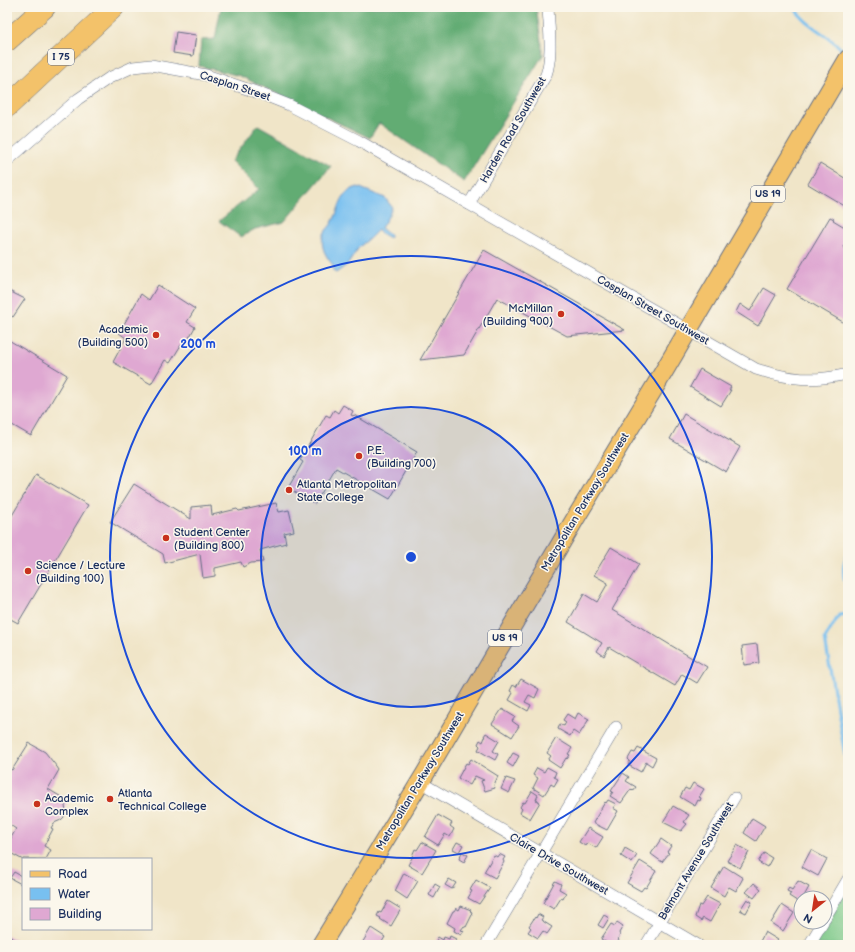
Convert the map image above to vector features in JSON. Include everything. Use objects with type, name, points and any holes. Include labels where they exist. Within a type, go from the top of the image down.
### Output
[{"type":"highway","points":[[7,41],[45,7]]},
{"type":"highway","name":"I 75","points":[[7,107],[114,7]]},
{"type":"main road","name":"Metropolitan Parkway Southwest","points":[[321,945],[420,782],[848,59]]},
{"type":"street","name":"Harden Road Southwest","points":[[469,204],[546,75],[549,66],[548,7]]},
{"type":"street","name":"Casplan Street","points":[[7,161],[61,113],[96,86],[132,67],[151,65],[185,70],[230,82],[289,105],[359,141],[469,204]]},
{"type":"street","name":"Casplan Street Southwest","points":[[469,204],[756,369],[782,377],[808,380],[848,374]]},
{"type":"street","points":[[486,945],[616,727]]},
{"type":"street","name":"Claire Drive Southwest","points":[[420,782],[698,945]]},
{"type":"street","name":"Belmont Avenue Southwest","points":[[646,945],[734,798]]},
{"type":"street","points":[[833,905],[848,880]]},
{"type":"street","points":[[809,945],[818,930]]},
{"type":"green space","points":[[221,7],[536,7],[543,55],[464,182],[379,123],[370,138],[240,76],[199,66],[201,40],[215,39]]},
{"type":"green space","points":[[258,125],[331,166],[284,222],[255,229],[241,237],[219,221],[259,189],[231,161]]},
{"type":"green space","points":[[848,877],[848,945],[807,945],[816,930],[833,930],[833,902]]},
{"type":"water","points":[[358,187],[385,198],[392,207],[381,228],[391,236],[389,238],[378,230],[359,247],[348,264],[336,273],[333,271],[333,265],[324,251],[322,242],[323,238],[325,232],[336,216],[344,196],[347,192]]},
{"type":"building","points":[[176,32],[196,35],[193,56],[173,53]]},
{"type":"building","points":[[820,163],[848,180],[848,208],[808,184]]},
{"type":"building","points":[[830,217],[848,229],[848,238],[843,247],[848,250],[848,284],[845,290],[848,292],[848,325],[787,289]]},
{"type":"building","name":"McMillan (Building 900)","points":[[484,250],[625,330],[567,336],[497,298],[464,355],[420,360]]},
{"type":"building","name":"Academic (Building 500)","points":[[158,285],[195,309],[187,322],[195,327],[184,347],[181,345],[170,363],[165,360],[151,384],[113,362],[126,338],[119,333],[141,294],[149,300]]},
{"type":"building","points":[[764,288],[776,295],[758,326],[736,312],[740,304],[750,311]]},
{"type":"building","points":[[7,290],[25,299],[13,317],[10,315],[7,321]]},
{"type":"building","points":[[7,339],[67,375],[31,436],[7,422]]},
{"type":"building","points":[[700,369],[731,387],[729,390],[731,390],[721,406],[690,387]]},
{"type":"building","name":"P.E. (Building 700)","points":[[343,405],[353,411],[351,415],[354,415],[417,452],[390,499],[336,468],[315,504],[288,488],[303,462],[300,460],[326,415],[330,417],[334,410],[338,413]]},
{"type":"building","points":[[684,414],[740,447],[726,472],[670,439]]},
{"type":"building","name":"Science / Lecture (Building 100)","points":[[36,475],[88,505],[18,623],[7,617],[7,524]]},
{"type":"building","points":[[134,484],[191,519],[191,507],[211,505],[212,515],[237,509],[239,511],[276,503],[279,512],[289,510],[294,531],[284,533],[286,543],[260,550],[263,562],[251,563],[243,567],[241,562],[215,568],[215,576],[203,578],[200,554],[165,563],[163,554],[110,522]]},
{"type":"building","points":[[611,547],[639,564],[612,610],[707,667],[697,683],[682,674],[675,686],[609,647],[604,656],[597,651],[602,643],[568,622],[584,594],[597,602],[608,583],[594,575]]},
{"type":"building","points":[[757,644],[759,663],[744,665],[742,646]]},
{"type":"building","points":[[521,679],[539,689],[535,698],[529,695],[525,702],[531,705],[528,711],[509,700],[513,693],[510,691],[513,685],[516,687]]},
{"type":"building","points":[[502,709],[515,717],[512,721],[519,726],[512,737],[492,724]]},
{"type":"building","points":[[578,713],[589,719],[579,735],[573,731],[570,736],[558,729],[560,724],[564,726],[566,722],[563,720],[567,714],[575,719]]},
{"type":"building","points":[[486,733],[499,741],[493,751],[498,754],[495,760],[478,750],[480,746],[478,744],[480,740],[483,742]]},
{"type":"building","points":[[556,738],[572,748],[568,754],[570,755],[567,759],[566,758],[560,768],[548,760],[551,756],[547,753]]},
{"type":"building","name":"Academic Complex","points":[[29,743],[45,752],[59,770],[48,789],[68,801],[65,806],[66,811],[64,817],[54,823],[51,828],[53,829],[44,846],[51,850],[47,858],[22,858],[22,859],[7,851],[7,845],[16,829],[7,823],[7,775],[10,769],[12,770]]},
{"type":"building","points":[[638,748],[656,758],[652,766],[646,762],[641,772],[628,765],[630,761],[628,759],[632,752],[635,753]]},
{"type":"building","points":[[513,753],[519,756],[513,767],[507,763]]},
{"type":"building","points":[[471,759],[498,776],[494,785],[495,788],[485,791],[481,781],[484,780],[475,776],[470,785],[458,778],[466,763],[468,764]]},
{"type":"building","points":[[547,767],[556,772],[554,777],[558,779],[554,786],[551,784],[544,795],[533,788],[538,778],[533,775],[537,768],[544,772]]},
{"type":"building","points":[[623,773],[629,777],[626,781],[636,787],[633,791],[631,789],[621,803],[610,796],[613,792],[611,791]]},
{"type":"building","points":[[506,778],[515,781],[509,793],[501,789]]},
{"type":"building","points":[[693,783],[704,789],[699,797],[701,798],[700,801],[698,800],[695,806],[680,797],[685,788],[689,790]]},
{"type":"building","points":[[532,791],[538,795],[536,800],[540,802],[530,819],[520,813],[522,809],[520,807],[523,802],[525,803]]},
{"type":"building","points":[[608,800],[616,804],[613,808],[618,811],[607,830],[593,823],[605,802],[606,803]]},
{"type":"building","points":[[673,806],[689,815],[684,822],[687,824],[681,831],[663,822]]},
{"type":"building","points":[[438,815],[452,823],[450,826],[454,829],[450,837],[445,834],[438,845],[425,837]]},
{"type":"building","points":[[752,818],[765,826],[756,841],[744,833]]},
{"type":"building","points":[[588,828],[603,837],[596,848],[587,843],[585,846],[579,842]]},
{"type":"building","points":[[661,839],[671,846],[667,852],[669,853],[662,862],[651,854]]},
{"type":"building","points":[[422,842],[436,850],[422,873],[408,865],[415,849],[417,850]]},
{"type":"building","points":[[457,842],[463,845],[459,852],[453,849]]},
{"type":"building","points":[[737,845],[749,852],[740,868],[727,861]]},
{"type":"building","points":[[625,848],[637,855],[632,863],[621,856]]},
{"type":"building","points":[[811,850],[827,859],[818,876],[802,867]]},
{"type":"building","points":[[462,852],[468,855],[464,862],[459,859]]},
{"type":"building","points":[[764,853],[772,858],[767,867],[758,862]]},
{"type":"building","points":[[499,854],[505,857],[503,860],[504,862],[495,878],[484,872],[494,855],[497,857]]},
{"type":"building","points":[[640,861],[656,871],[646,888],[644,887],[641,891],[627,883]]},
{"type":"building","points":[[724,866],[743,878],[736,891],[729,887],[724,896],[711,888]]},
{"type":"building","points":[[14,872],[22,876],[22,884],[10,878]]},
{"type":"building","points":[[404,873],[418,881],[407,899],[395,891]]},
{"type":"building","points":[[449,879],[456,883],[452,889],[445,885]]},
{"type":"building","points":[[476,880],[490,888],[479,904],[468,898],[472,891],[470,890]]},
{"type":"building","points":[[555,881],[561,884],[559,889],[566,893],[554,909],[543,903]]},
{"type":"building","points":[[798,881],[809,887],[807,890],[793,890],[793,899],[789,896],[791,893],[787,891],[789,888],[792,890]]},
{"type":"building","points":[[754,883],[761,889],[754,898],[746,892]]},
{"type":"building","points":[[435,884],[440,887],[434,898],[429,895]]},
{"type":"building","points":[[707,897],[720,904],[710,922],[703,918],[701,921],[695,917],[699,905],[701,906]]},
{"type":"building","points":[[747,899],[752,902],[746,913],[740,910]]},
{"type":"building","points":[[388,901],[401,909],[391,926],[377,916],[379,912],[381,913]]},
{"type":"building","points":[[782,905],[793,912],[783,931],[771,923]]},
{"type":"building","points":[[461,906],[471,910],[472,915],[466,927],[464,926],[461,930],[464,931],[461,935],[454,931],[455,928],[447,923],[453,911],[456,908],[459,910]]},
{"type":"building","points":[[538,914],[543,917],[541,920],[552,927],[547,934],[543,931],[538,938],[528,932],[531,928],[529,926]]},
{"type":"building","points":[[604,915],[609,918],[603,928],[598,925]]},
{"type":"building","points":[[617,922],[623,926],[619,933],[619,940],[616,945],[610,945],[601,939],[611,924],[615,926]]},
{"type":"building","points":[[371,928],[385,937],[380,945],[361,945]]},
{"type":"building","points":[[765,932],[778,940],[775,945],[758,945]]},
{"type":"building","points":[[7,935],[25,945],[7,945]]},
{"type":"building","points":[[450,936],[456,939],[454,945],[438,945],[435,943],[438,937],[443,940],[444,937],[449,939]]},
{"type":"waterway","points":[[794,7],[805,21],[834,42],[846,54]]},
{"type":"waterway","points":[[848,553],[844,571],[848,589]]},
{"type":"waterway","points":[[848,614],[839,615],[825,639],[848,773]]},
{"type":"place","name":"McMillan (Building 900)","points":[[561,314]]},
{"type":"place","name":"Academic (Building 500)","points":[[156,335]]},
{"type":"place","name":"P.E. (Building 700)","points":[[359,456]]},
{"type":"place","name":"Atlanta Metropolitan State College","points":[[289,490]]},
{"type":"place","name":"Student Center (Building 800)","points":[[166,538]]},
{"type":"place","name":"Science / Lecture (Building 100)","points":[[28,571]]},
{"type":"place","name":"Atlanta Technical College","points":[[110,799]]},
{"type":"place","name":"Academic Complex","points":[[37,804]]}]
